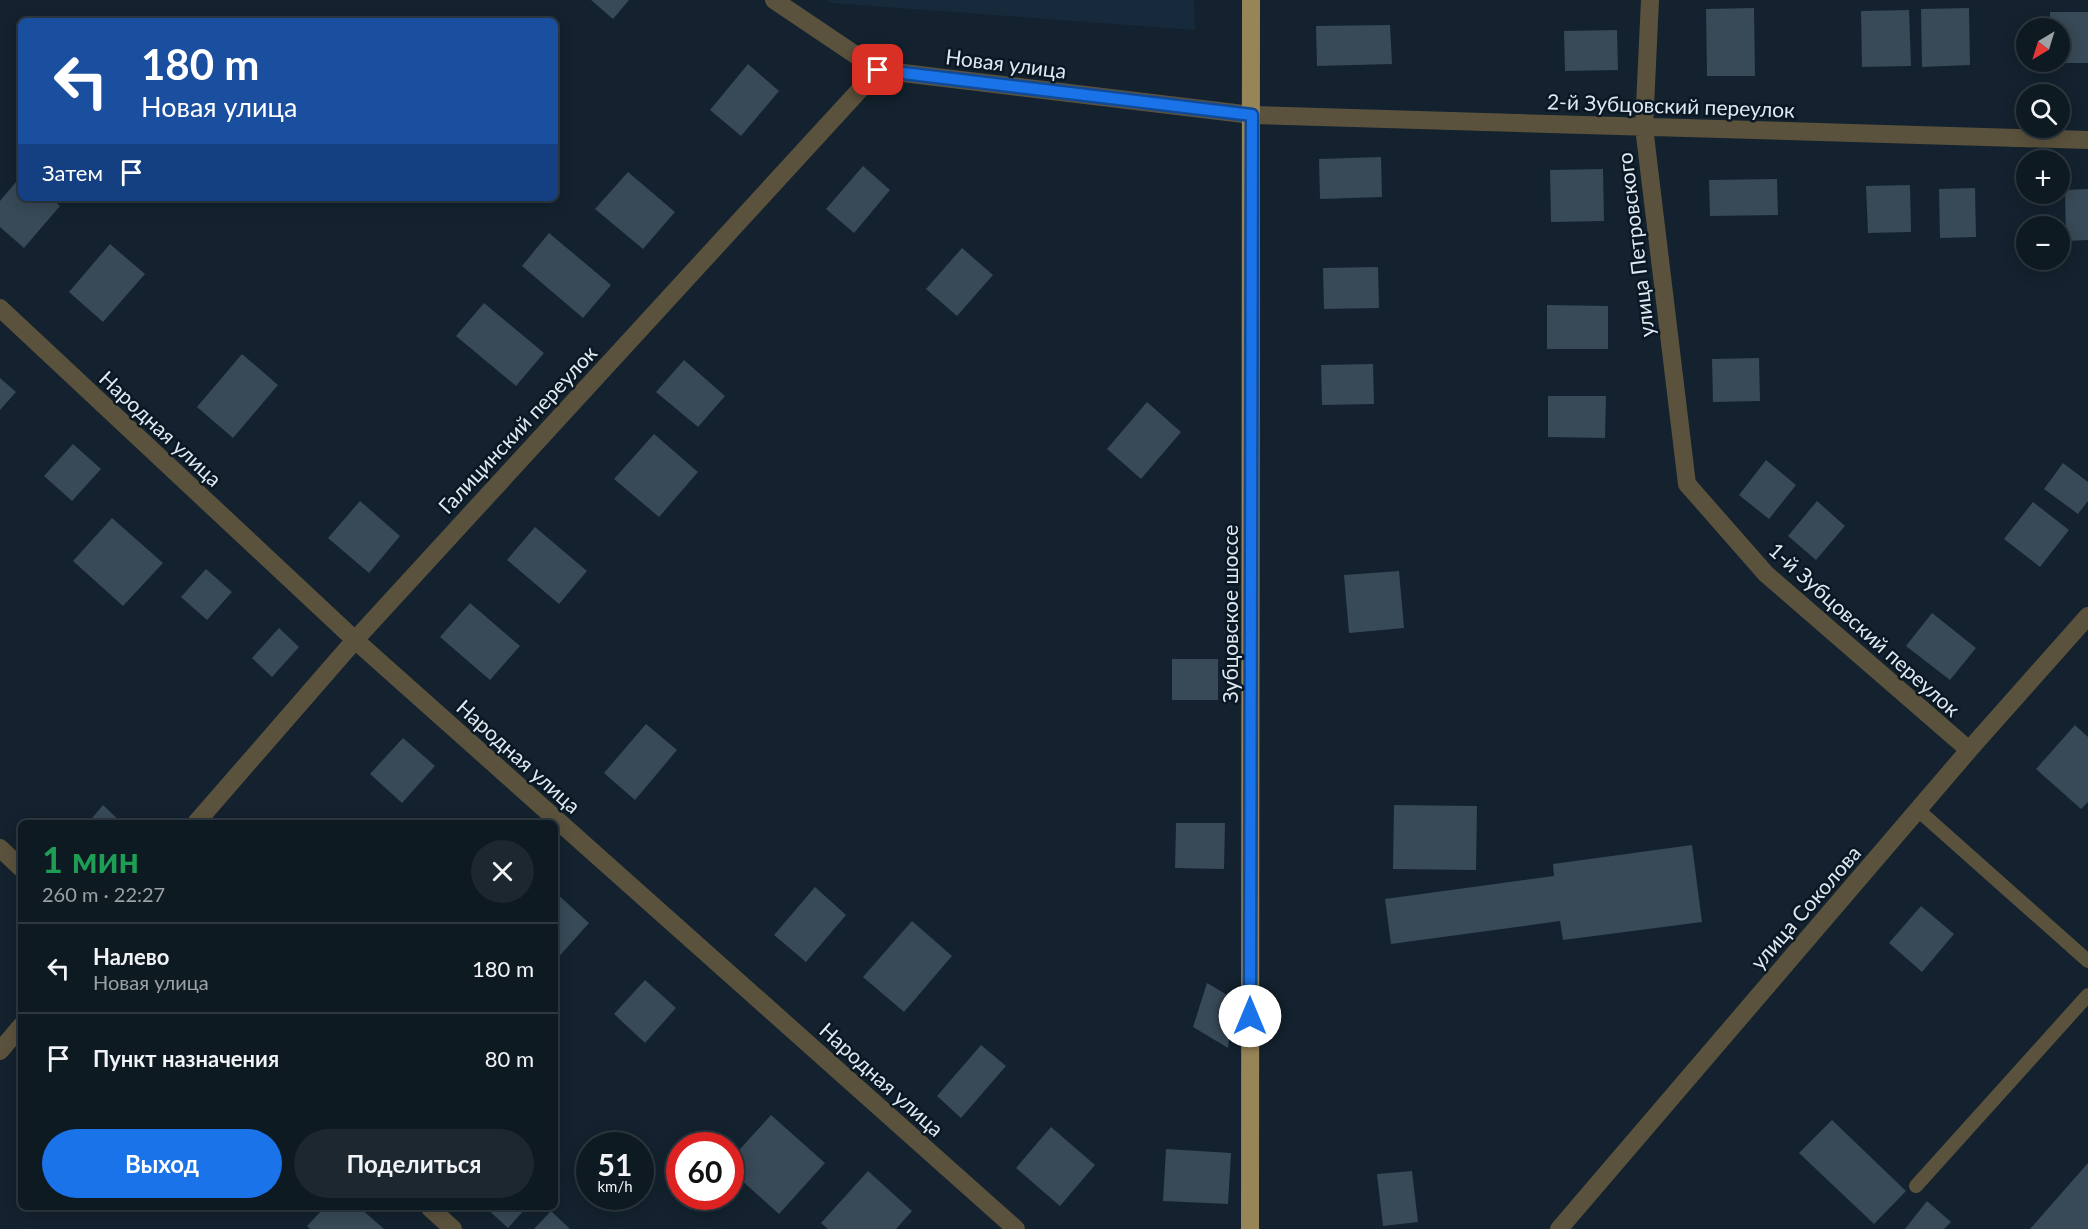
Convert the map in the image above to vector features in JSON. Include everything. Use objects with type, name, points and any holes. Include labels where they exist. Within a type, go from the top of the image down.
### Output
[{"type":"main road","name":"Зубцовское шоссе","points":[[1250,1229],[1251,0]]},
{"type":"street","name":"Новая улица","points":[[774,0],[878,70],[1252,115]]},
{"type":"street","name":"улица Петровского","points":[[1650,0],[1644,127],[1687,484]]},
{"type":"street","name":"Галицинский переулок","points":[[198,820],[355,640],[878,70]]},
{"type":"street","name":"2-й Зубцовский переулок","points":[[1252,115],[2088,140]]},
{"type":"street","name":"Народная улица","points":[[0,308],[355,640],[557,820]]},
{"type":"street","name":"1-й Зубцовский переулок","points":[[1687,484],[1766,574],[1969,750]]},
{"type":"street","name":"улица Соколова","points":[[1559,1229],[1969,750],[2088,616]]},
{"type":"street","name":"Народная улица","points":[[558,821],[1016,1229]]},
{"type":"street","points":[[0,848],[18,865]]},
{"type":"street","points":[[0,1051],[18,1030]]},
{"type":"street","points":[[432,1210],[453,1229]]},
{"type":"lane","points":[[1918,810],[2088,961]]},
{"type":"lane","points":[[1916,1186],[2088,995]]},
{"type":"shaded area","points":[[827,0],[1194,0],[1195,30],[831,3]]},
{"type":"building","points":[[591,0],[629,0],[613,19]]},
{"type":"building","points":[[1754,8],[1755,76],[1707,76],[1706,9]]},
{"type":"building","points":[[1969,8],[1970,65],[1922,67],[1921,9]]},
{"type":"building","points":[[1909,10],[1911,66],[1862,67],[1861,11]]},
{"type":"building","points":[[2050,12],[2088,12],[2088,63],[2070,63],[2070,18],[2050,18]]},
{"type":"building","points":[[1390,25],[1392,64],[1317,66],[1316,26]]},
{"type":"building","points":[[1617,30],[1618,70],[1565,71],[1564,31]]},
{"type":"building","points":[[748,64],[779,91],[741,136],[710,110]]},
{"type":"building","points":[[1381,157],[1382,197],[1320,199],[1319,159]]},
{"type":"building","points":[[863,166],[890,190],[854,233],[826,209]]},
{"type":"building","points":[[1603,169],[1604,221],[1551,222],[1550,170]]},
{"type":"building","points":[[628,172],[675,212],[643,249],[595,209]]},
{"type":"building","points":[[1777,179],[1778,215],[1710,216],[1709,180]]},
{"type":"building","points":[[18,180],[18,201],[54,201],[60,206],[24,248],[0,227],[0,201]]},
{"type":"building","points":[[1910,185],[1911,232],[1868,233],[1866,186]]},
{"type":"building","points":[[1975,188],[1976,237],[1940,238],[1939,189]]},
{"type":"building","points":[[2088,189],[2088,240],[2070,241],[2070,216],[2066,216],[2065,204],[2070,204],[2070,190]]},
{"type":"building","points":[[549,233],[611,285],[583,318],[522,266]]},
{"type":"building","points":[[110,244],[145,274],[103,322],[69,292]]},
{"type":"building","points":[[962,248],[993,275],[957,316],[926,289]]},
{"type":"building","points":[[1378,267],[1379,308],[1324,309],[1323,268]]},
{"type":"building","points":[[484,303],[544,353],[516,386],[456,336]]},
{"type":"building","points":[[1547,305],[1608,306],[1608,349],[1547,349]]},
{"type":"building","points":[[242,354],[278,385],[233,438],[197,407]]},
{"type":"building","points":[[1759,358],[1760,401],[1713,402],[1712,359]]},
{"type":"building","points":[[684,360],[725,396],[698,427],[656,392]]},
{"type":"building","points":[[1373,364],[1374,404],[1322,405],[1321,365]]},
{"type":"building","points":[[0,378],[16,392],[0,410]]},
{"type":"building","points":[[1548,396],[1606,396],[1605,438],[1548,437]]},
{"type":"building","points":[[1147,402],[1181,432],[1141,479],[1107,449]]},
{"type":"building","points":[[654,434],[698,472],[659,517],[614,479]]},
{"type":"building","points":[[73,444],[101,469],[72,501],[44,476]]},
{"type":"building","points":[[1766,460],[1796,485],[1769,519],[1739,495]]},
{"type":"building","points":[[2063,463],[2088,482],[2088,501],[2078,514],[2044,489]]},
{"type":"building","points":[[360,501],[400,536],[369,573],[328,538]]},
{"type":"building","points":[[1817,501],[1845,526],[1816,560],[1788,536]]},
{"type":"building","points":[[2033,502],[2069,530],[2040,567],[2004,539]]},
{"type":"building","points":[[112,518],[163,563],[123,606],[73,561]]},
{"type":"building","points":[[535,527],[587,571],[559,604],[507,560]]},
{"type":"building","points":[[206,569],[232,592],[207,620],[181,597]]},
{"type":"building","points":[[1399,571],[1404,628],[1349,633],[1344,575]]},
{"type":"building","points":[[470,603],[520,646],[490,680],[440,637]]},
{"type":"building","points":[[1932,613],[1976,648],[1950,680],[1906,646]]},
{"type":"building","points":[[279,628],[299,647],[272,677],[252,658]]},
{"type":"building","points":[[1172,659],[1218,659],[1218,700],[1172,700]]},
{"type":"building","points":[[646,724],[677,750],[635,800],[604,773]]},
{"type":"building","points":[[2075,725],[2088,737],[2088,802],[2081,809],[2036,769]]},
{"type":"building","points":[[403,738],[435,766],[402,803],[370,774]]},
{"type":"building","points":[[103,805],[119,820],[90,820]]},
{"type":"building","points":[[1394,805],[1477,806],[1476,870],[1393,869]]},
{"type":"building","points":[[1176,823],[1225,823],[1224,869],[1175,868]]},
{"type":"building","points":[[1692,845],[1702,922],[1563,940],[1560,921],[1391,944],[1385,899],[1554,876],[1553,864]]},
{"type":"building","points":[[815,887],[846,915],[806,962],[774,935]]},
{"type":"building","points":[[558,895],[589,923],[558,958]]},
{"type":"building","points":[[1921,906],[1954,934],[1922,972],[1889,943]]},
{"type":"building","points":[[912,921],[952,956],[904,1012],[863,977]]},
{"type":"building","points":[[645,980],[676,1008],[645,1043],[614,1014]]},
{"type":"building","points":[[1207,983],[1234,999],[1228,1048],[1193,1027]]},
{"type":"building","points":[[981,1045],[1006,1066],[961,1118],[937,1096]]},
{"type":"building","points":[[771,1115],[825,1163],[779,1214],[744,1183],[744,1145]]},
{"type":"building","points":[[1832,1120],[1906,1191],[1874,1224],[1799,1153]]},
{"type":"building","points":[[1051,1127],[1095,1165],[1060,1206],[1016,1168]]},
{"type":"building","points":[[1166,1149],[1231,1153],[1228,1204],[1163,1201]]},
{"type":"building","points":[[2088,1163],[2088,1229],[2030,1229]]},
{"type":"building","points":[[868,1171],[912,1211],[896,1229],[828,1229],[821,1223]]},
{"type":"building","points":[[1412,1171],[1418,1222],[1383,1226],[1377,1174]]},
{"type":"building","points":[[1927,1201],[1951,1222],[1944,1229],[1905,1229]]},
{"type":"building","points":[[322,1210],[362,1210],[384,1229],[310,1229],[307,1226]]},
{"type":"building","points":[[488,1210],[524,1210],[508,1228]]},
{"type":"building","points":[[551,1211],[570,1229],[534,1229]]},
{"type":"route","points":[[878,70],[1252,115],[1250,1016]]}]
